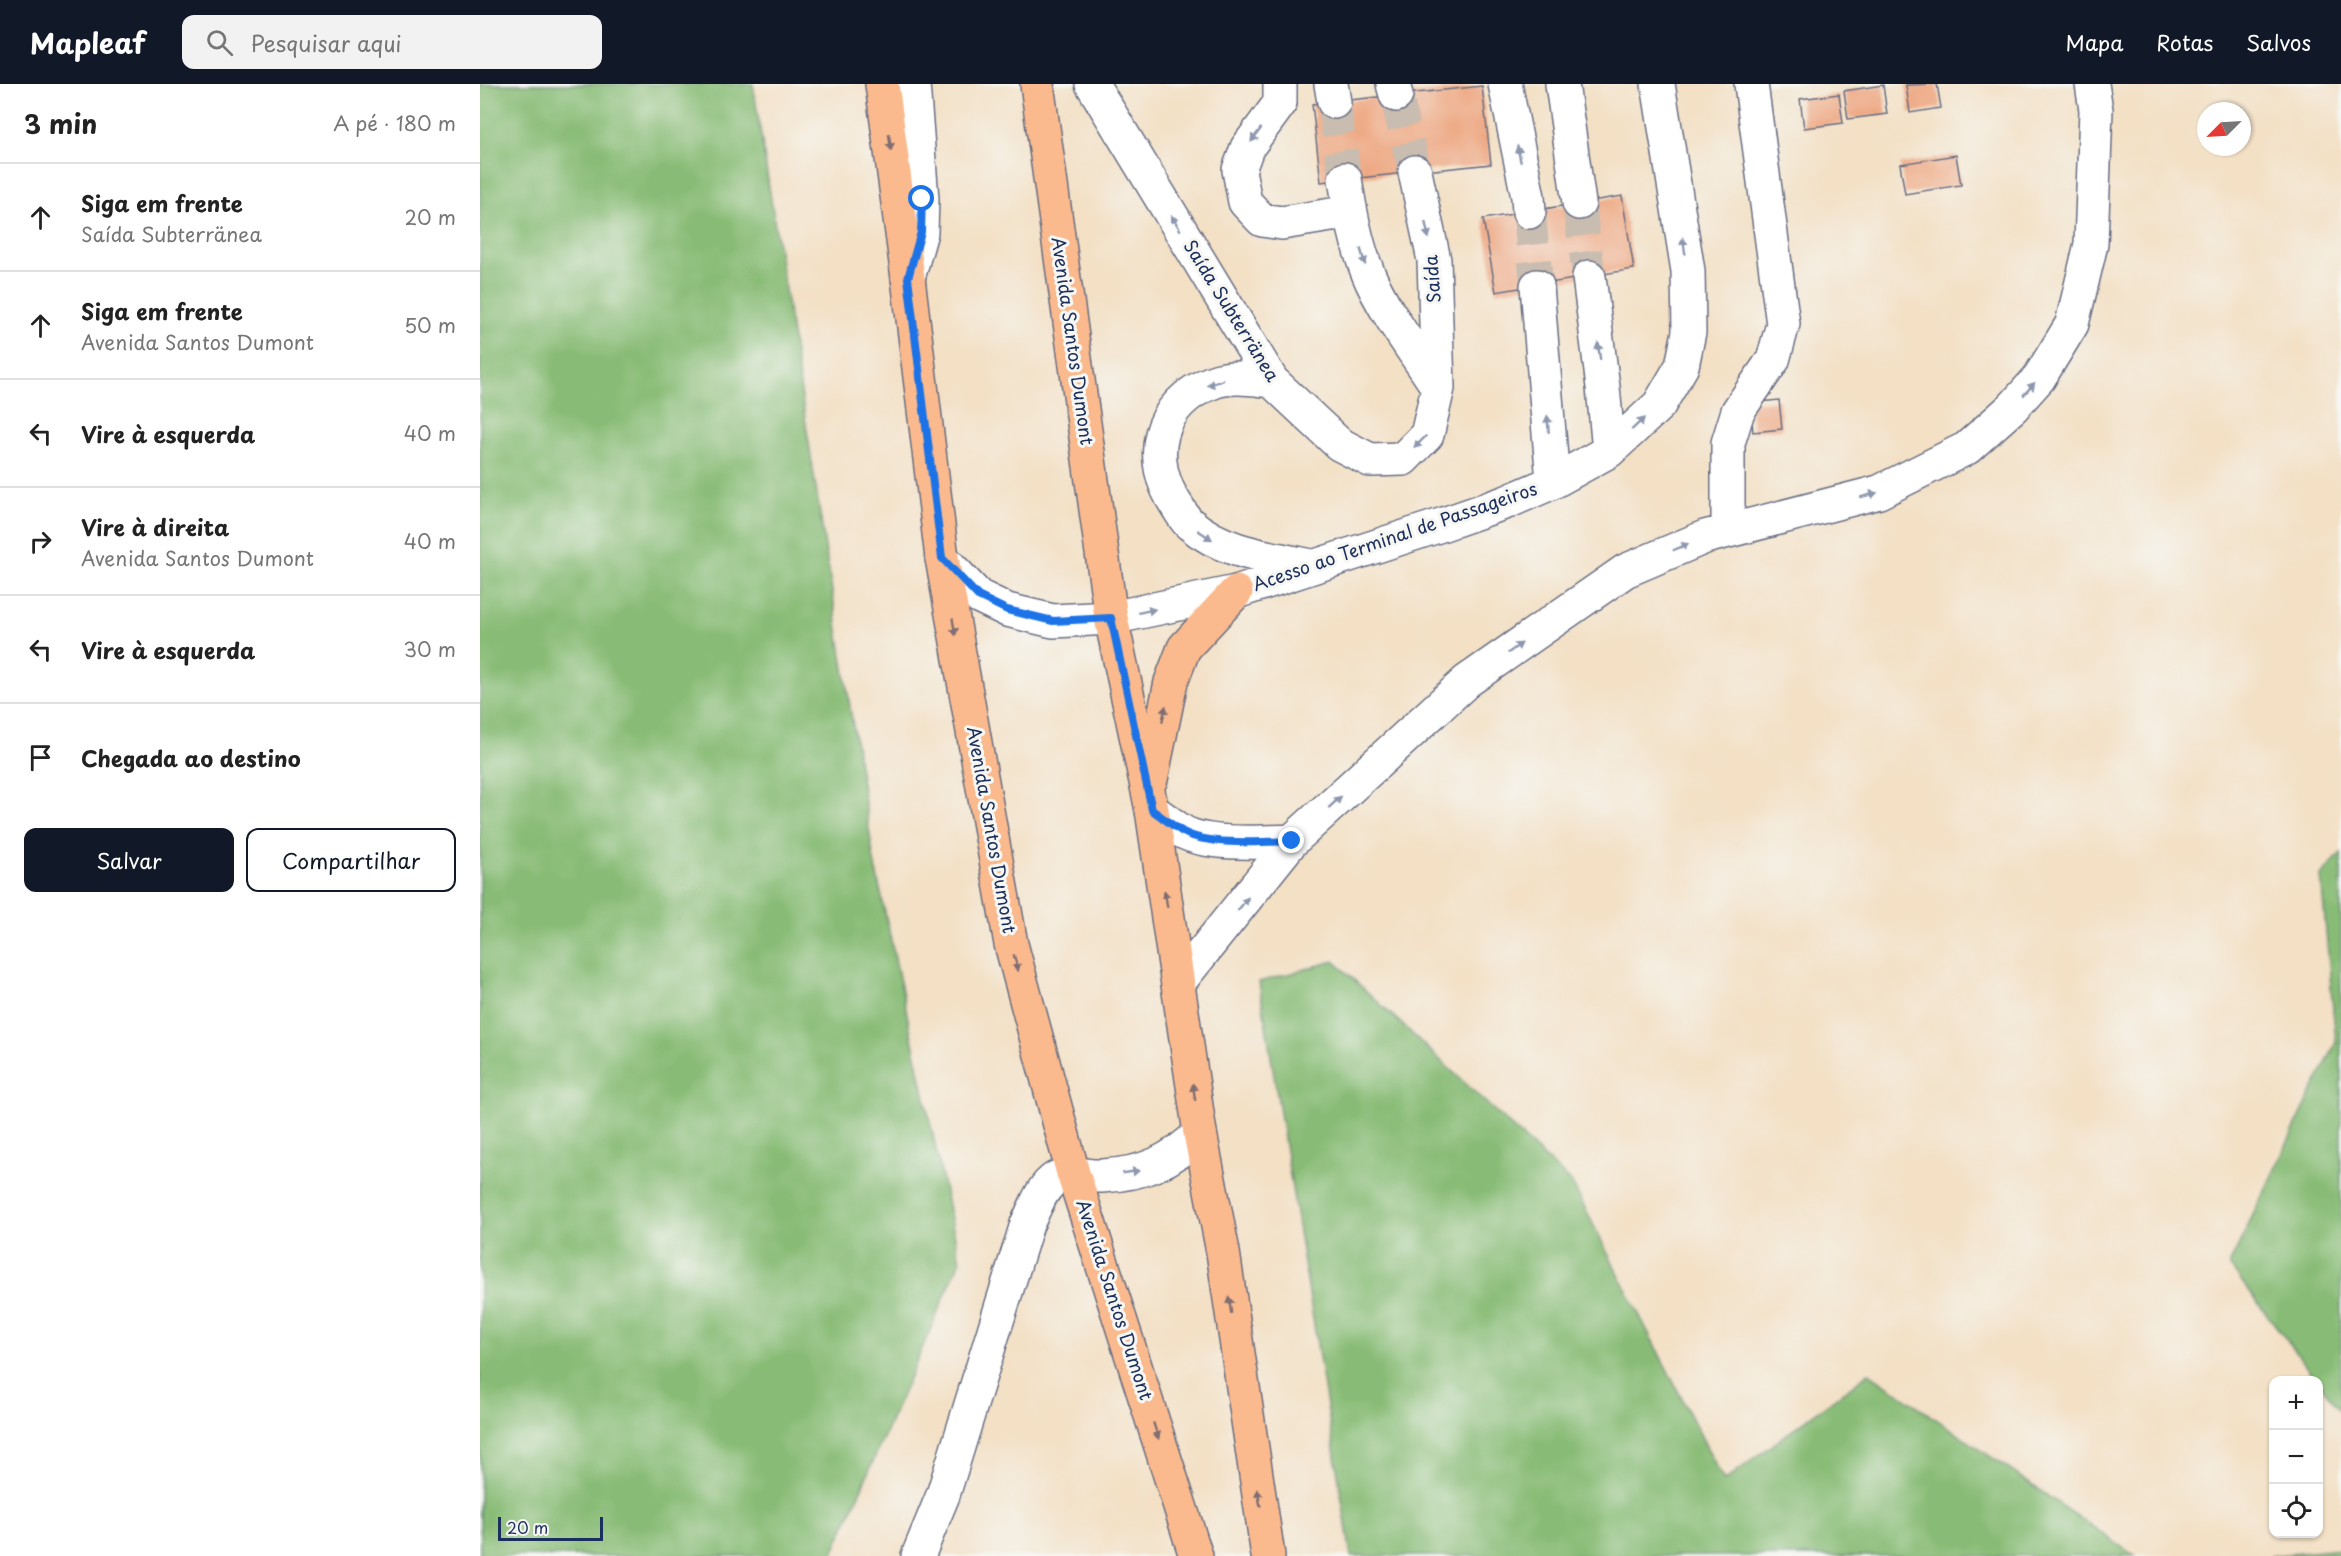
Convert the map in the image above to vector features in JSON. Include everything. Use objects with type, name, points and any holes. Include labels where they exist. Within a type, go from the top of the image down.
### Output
[{"type":"main road","name":"Avenida Santos Dumont","points":[[882,84],[942,558],[1011,944],[1072,1173],[1196,1556]]},
{"type":"main road","name":"Avenida Santos Dumont","points":[[1037,84],[1111,618],[1150,801],[1200,1133],[1223,1252],[1268,1556]]},
{"type":"main road","points":[[1150,801],[1171,682],[1184,648],[1236,592]]},
{"type":"street","points":[[908,278],[921,232],[922,199],[914,84]]},
{"type":"street","name":"Saída Subterränea","points":[[1092,84],[1272,381],[1339,444],[1370,460],[1403,459],[1427,435],[1438,388]]},
{"type":"street","points":[[1280,84],[1280,103],[1247,148],[1239,170],[1245,202],[1262,220],[1282,223],[1350,212]]},
{"type":"street","points":[[1505,84],[1529,212]]},
{"type":"street","points":[[1562,84],[1579,204]]},
{"type":"street","name":"Acesso ao Terminal de Passageiros","points":[[942,558],[978,596],[1007,610],[1053,621],[1111,618],[1236,592],[1508,502],[1553,483],[1609,451],[1659,405],[1682,366],[1689,332],[1688,271],[1658,84]]},
{"type":"street","points":[[1728,531],[1728,443],[1738,411],[1773,360],[1784,324],[1751,84]]},
{"type":"street","points":[[1179,982],[1292,841],[1467,681],[1625,571],[1705,537],[1879,492],[1966,448],[2013,407],[2039,378],[2072,324],[2091,244],[2096,110],[2092,84]]},
{"type":"street","name":"Saída","points":[[1415,172],[1434,260],[1438,388]]},
{"type":"street","points":[[1345,179],[1350,212],[1368,273],[1393,318],[1438,388]]},
{"type":"street","points":[[1589,277],[1609,451]]},
{"type":"street","points":[[1537,286],[1553,483]]},
{"type":"street","points":[[1272,381],[1239,378],[1214,381],[1181,399],[1168,418],[1158,449],[1161,468],[1169,494],[1188,522],[1208,538],[1230,548],[1312,566]]},
{"type":"street","points":[[1150,801],[1185,833],[1244,843],[1292,841]]},
{"type":"street","points":[[918,1556],[943,1495],[1028,1224],[1045,1188],[1056,1178],[1072,1173],[1100,1176],[1143,1170],[1184,1149],[1200,1133]]},
{"type":"green space","points":[[480,84],[753,84],[874,861],[960,1261],[832,1556],[480,1556]]},
{"type":"green space","points":[[2341,853],[2341,1411],[2323,1388],[2323,1376],[2314,1376],[2229,1265],[2336,1042],[2321,876]]},
{"type":"green space","points":[[1334,961],[1572,1183],[1724,1481],[1869,1373],[2135,1556],[1351,1556],[1259,982]]},
{"type":"green space","points":[[2341,1549],[2341,1556],[2270,1556]]},
{"type":"building","points":[[1937,84],[1941,108],[1910,113],[1906,85]]},
{"type":"building","points":[[1883,85],[1887,114],[1848,119],[1844,91]]},
{"type":"building","points":[[1482,86],[1491,164],[1321,182],[1312,104]]},
{"type":"building","points":[[1839,94],[1843,123],[1804,128],[1800,99]]},
{"type":"building","points":[[1956,155],[1961,185],[1905,194],[1900,164]]},
{"type":"building","points":[[1622,196],[1634,269],[1496,292],[1483,219]]},
{"type":"building","points":[[1779,400],[1782,429],[1753,432],[1750,403]]},
{"type":"tunnel","points":[[1396,95],[1415,172]]},
{"type":"tunnel","points":[[1334,102],[1345,179]]},
{"type":"tunnel","points":[[1579,203],[1589,277]]},
{"type":"tunnel","points":[[1529,212],[1537,286]]},
{"type":"route","points":[[922,199],[921,232],[908,278],[942,558],[961,581],[978,596],[1007,610],[1053,621],[1111,618],[1152,810],[1185,833],[1214,840],[1244,843],[1292,841]]}]
